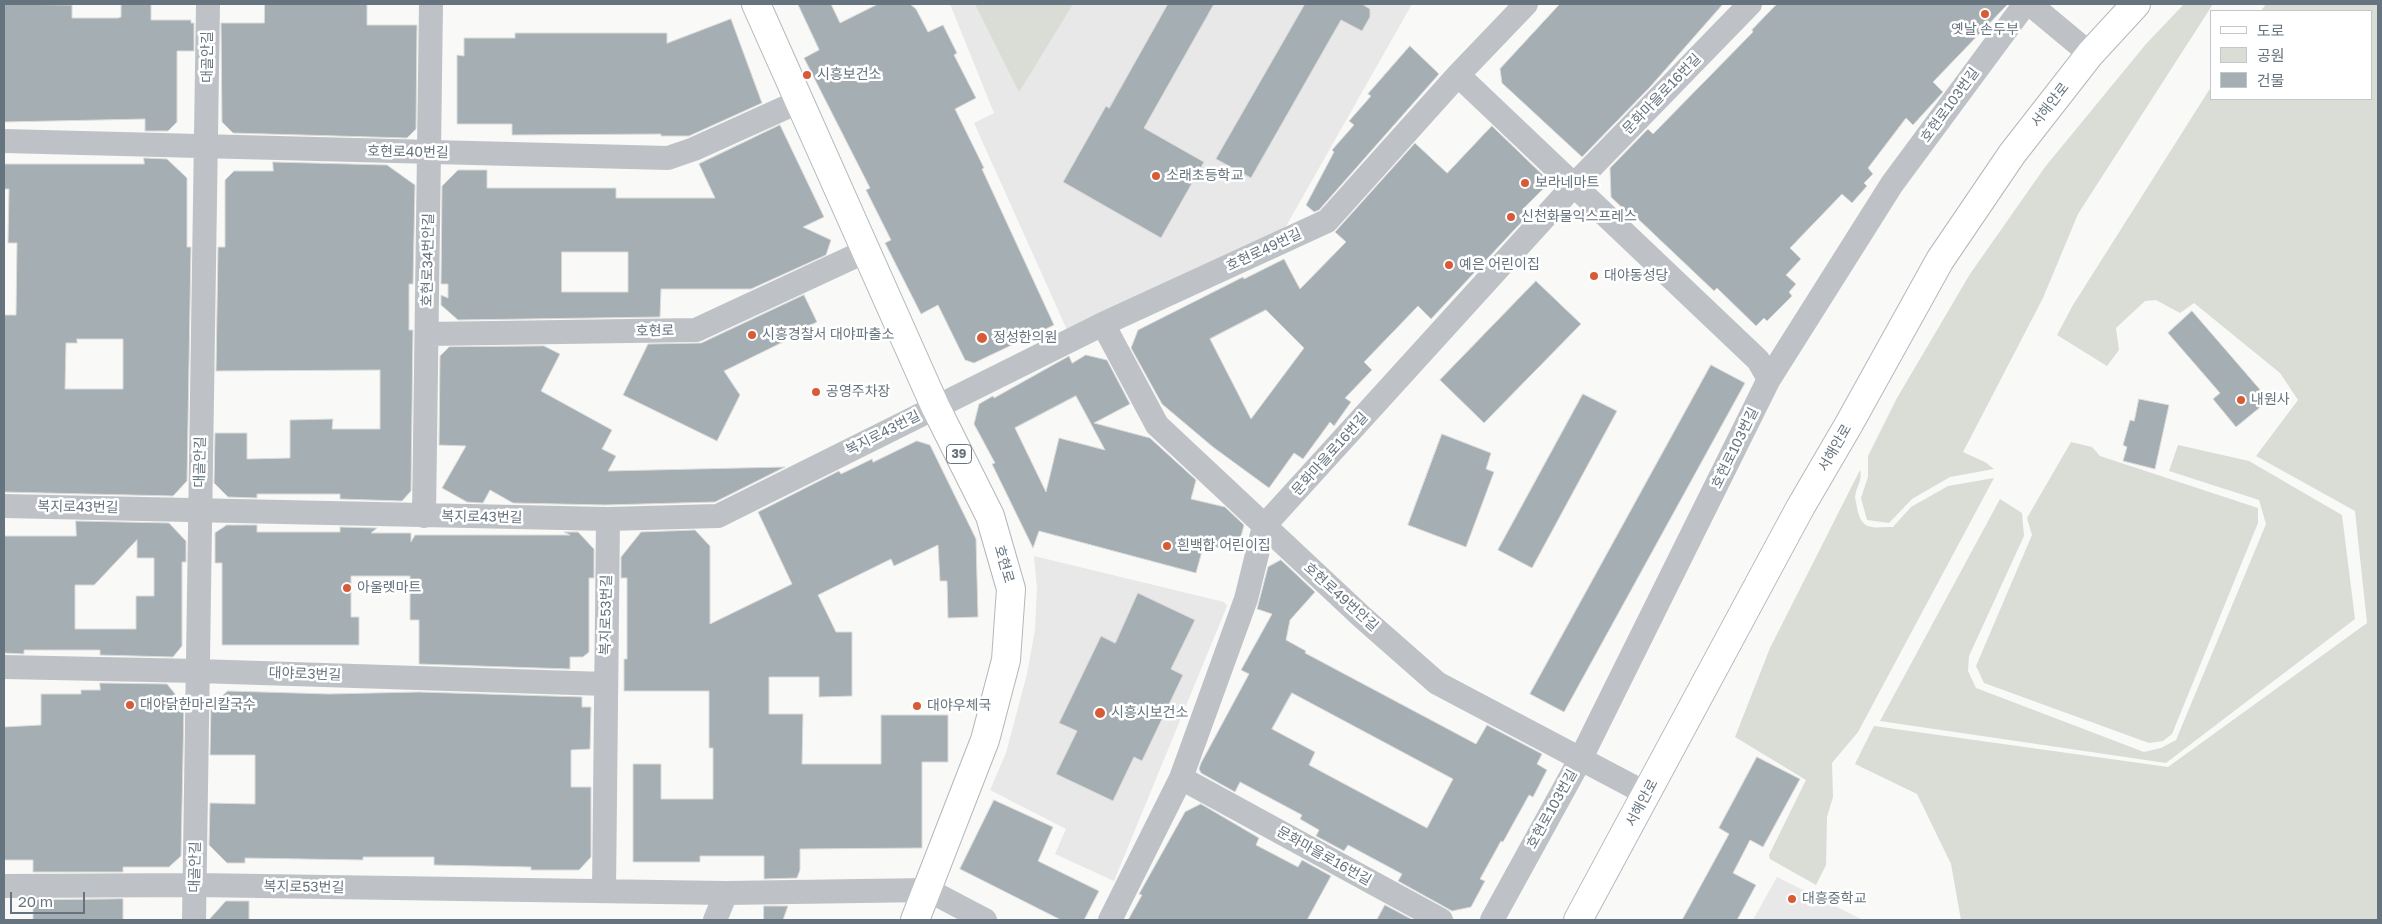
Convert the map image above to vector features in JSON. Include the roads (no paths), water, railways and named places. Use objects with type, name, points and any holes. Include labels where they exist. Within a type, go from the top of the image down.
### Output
[{"type":"main road","name":"호현로","points":[[756,4],[935,406],[990,516],[1011,589],[1006,660],[985,740],[915,920]]},
{"type":"main road","name":"서해안로","points":[[1578,920],[1800,508],[1940,260],[2012,154],[2090,54],[2136,4]]},
{"type":"street","name":"대골안길","points":[[194,920],[208,4]]},
{"type":"street","name":"호현로34번안길","points":[[424,516],[431,4]]},
{"type":"street","name":"호현로49번길","points":[[935,406],[1103,324],[1327,221],[1526,4]]},
{"type":"street","name":"문화마을로16번길","points":[[1110,920],[1181,778],[1246,599],[1264,526],[1574,184],[1750,4]]},
{"type":"street","name":"호현로103번길","points":[[1492,920],[1581,758],[1770,379],[1892,184],[2025,4]]},
{"type":"street","points":[[2030,4],[2090,54]]},
{"type":"street","points":[[1458,76],[1758,360],[1770,379]]},
{"type":"street","name":"호현로40번길","points":[[4,141],[668,158],[694,150],[800,101]]},
{"type":"street","name":"호현로","points":[[427,334],[696,330],[866,251]]},
{"type":"street","name":"호현로49번안길","points":[[1103,324],[1157,425],[1264,526],[1437,683],[1647,794]]},
{"type":"street","name":"복지로43번길","points":[[4,506],[608,519],[718,516],[935,406]]},
{"type":"street","name":"복지로53번길","points":[[604,891],[608,519]]},
{"type":"street","name":"대야로3번길","points":[[4,667],[606,684]]},
{"type":"street","name":"문화마을로16번길","points":[[1181,778],[1440,920]]},
{"type":"street","name":"복지로53번길","points":[[4,886],[195,886],[726,893],[928,890]]},
{"type":"street","points":[[928,890],[985,920]]},
{"type":"street","points":[[715,920],[726,893]]},
{"type":"place","name":"옛날 손두부","points":[[1985,14]]},
{"type":"place","name":"시흥보건소","points":[[807,75]]},
{"type":"place","name":"소래초등학교","points":[[1156,176]]},
{"type":"place","name":"보라네마트","points":[[1525,183]]},
{"type":"place","name":"신천화물익스프레스","points":[[1511,217]]},
{"type":"place","name":"예은 어린이집","points":[[1449,265]]},
{"type":"place","name":"대야동성당","points":[[1594,276]]},
{"type":"place","name":"시흥경찰서 대야파출소","points":[[752,335]]},
{"type":"place","name":"정성한의원","points":[[982,338]]},
{"type":"place","name":"공영주차장","points":[[816,392]]},
{"type":"place","name":"내원사","points":[[2241,400]]},
{"type":"place","name":"흰백합 어린이집","points":[[1167,546]]},
{"type":"place","name":"아울렛마트","points":[[347,588]]},
{"type":"place","name":"대야닭한마리칼국수","points":[[130,705]]},
{"type":"place","name":"대야우체국","points":[[917,706]]},
{"type":"place","name":"시흥시보건소","points":[[1100,713]]},
{"type":"place","name":"대흥중학교","points":[[1792,899]]}]
